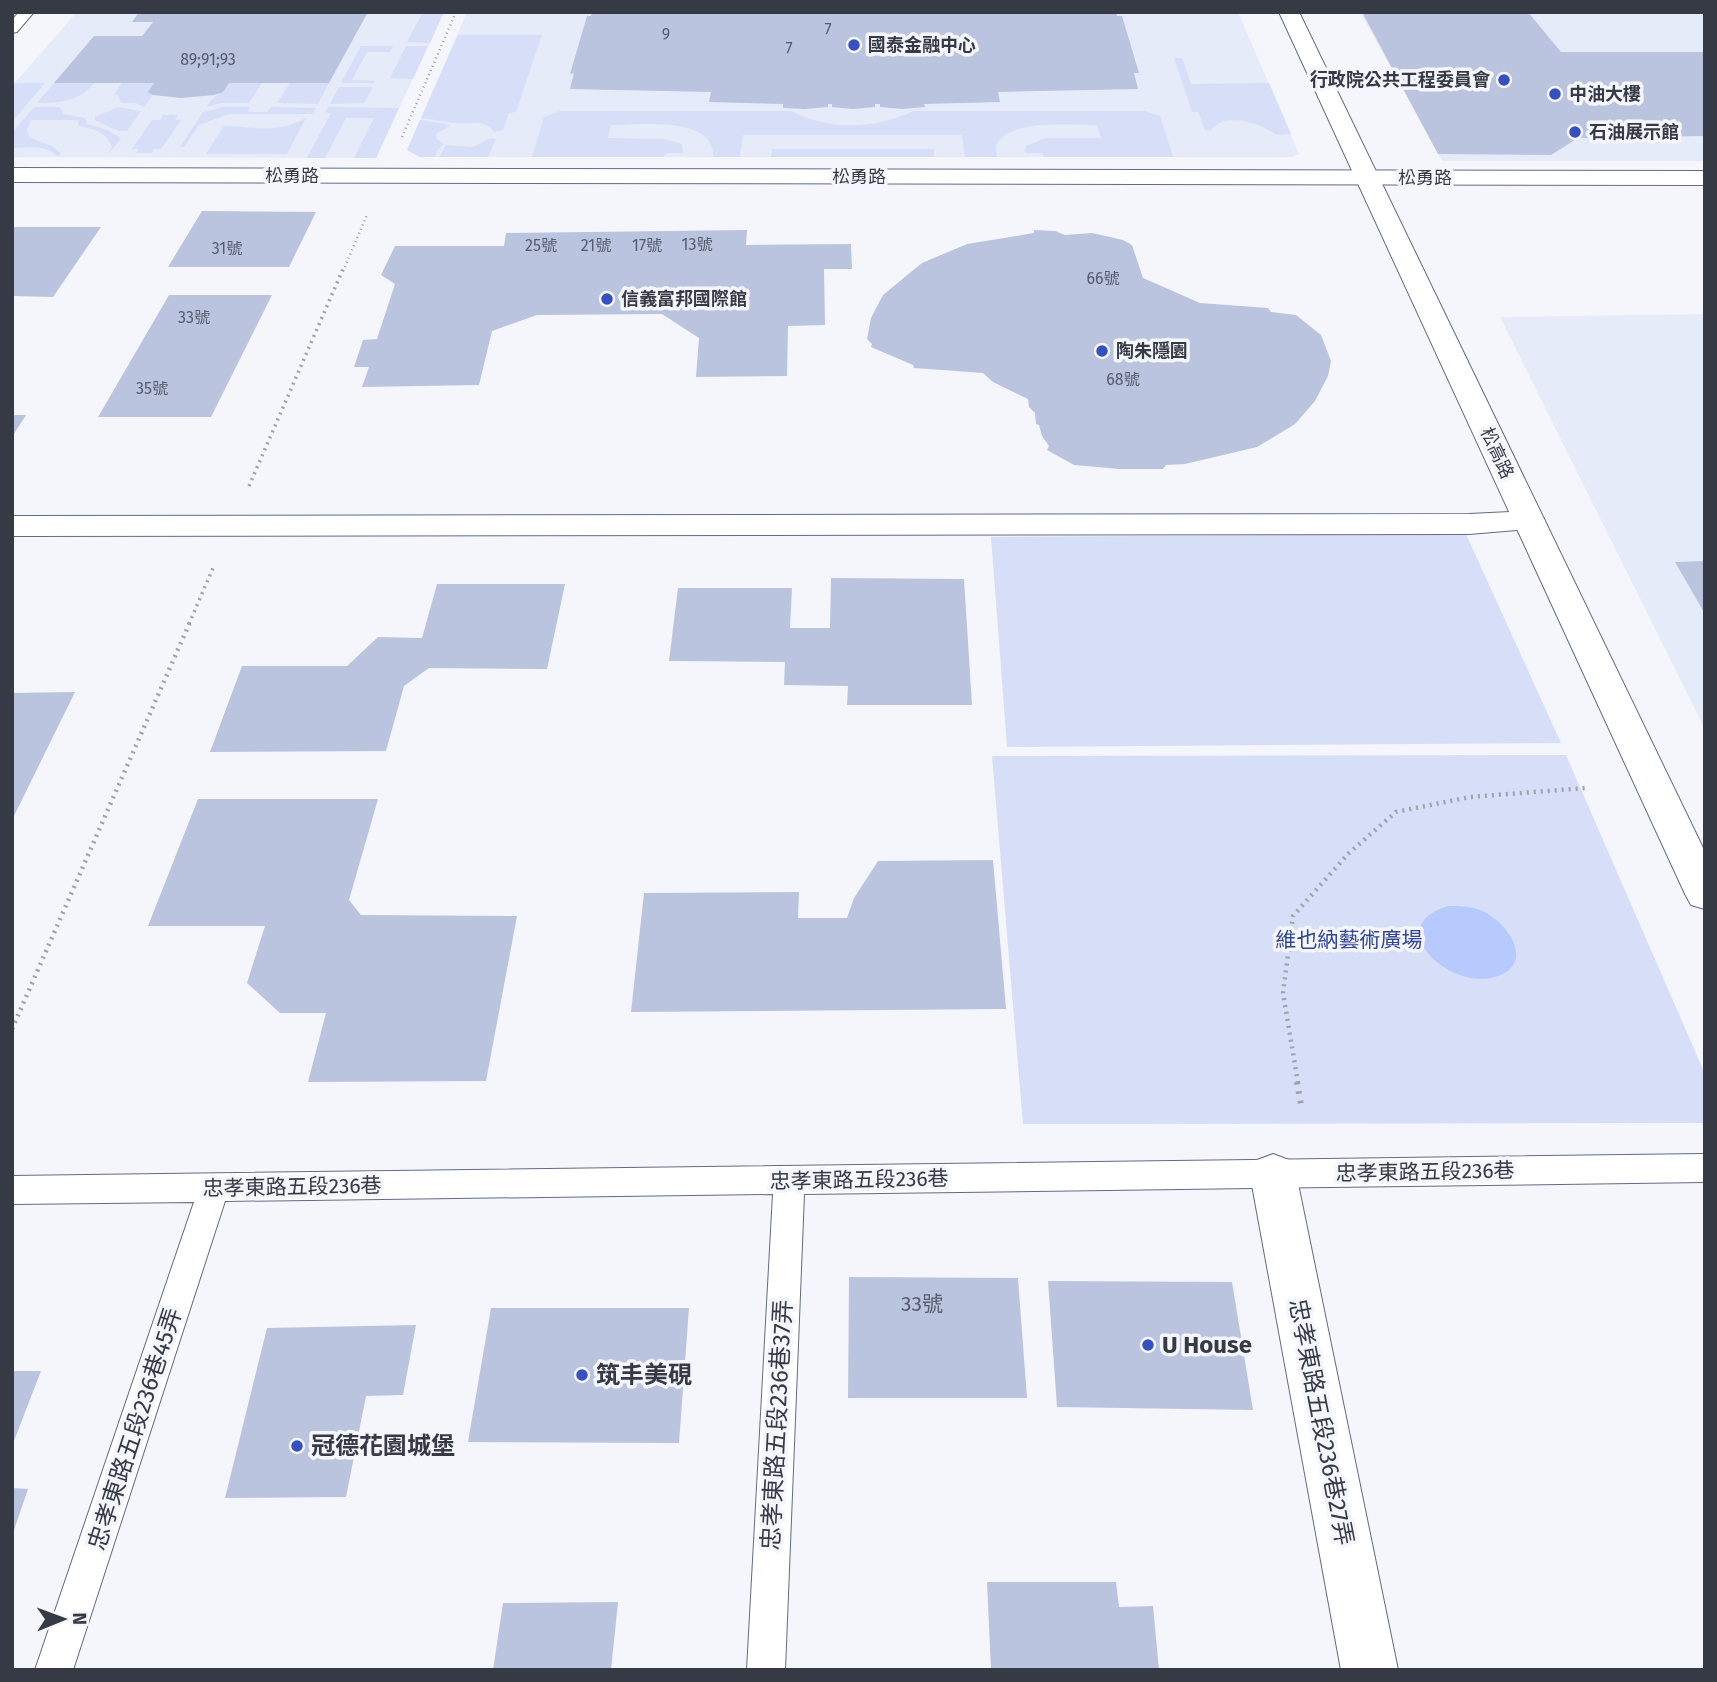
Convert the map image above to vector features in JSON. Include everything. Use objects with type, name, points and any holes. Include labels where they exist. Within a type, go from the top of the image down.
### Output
[{"type":"street","name":"松高路","points":[[1289,12],[1705,894]]},
{"type":"street","name":"松勇路","points":[[12,175],[1705,178]]},
{"type":"street","points":[[12,526],[1469,524],[1529,521]]},
{"type":"street","name":"忠孝東路五段236巷27弄","points":[[1273,1174],[1370,1670]]},
{"type":"lane","points":[[12,29],[27,12]]},
{"type":"lane","name":"忠孝東路五段236巷","points":[[12,1190],[1705,1168]]},
{"type":"lane","name":"忠孝東路五段236巷37弄","points":[[766,1670],[789,1181]]},
{"type":"lane","name":"忠孝東路五段236巷45弄","points":[[54,1670],[214,1188]]},
{"type":"path","points":[[1301,1105],[1283,993],[1293,916],[1349,853],[1396,812],[1470,797],[1585,788]]},
{"type":"shaded area","points":[[77,12],[444,12],[376,158],[12,157],[12,86]]},
{"type":"shaded area","name":"國泰金融中心","points":[[467,12],[1238,12],[1299,154],[1293,157],[420,157],[407,150]]},
{"type":"shaded area","name":"中油大樓","points":[[1360,12],[1705,12],[1705,161],[1442,161]]},
{"type":"shaded area","points":[[1705,314],[1705,729],[1500,317]]},
{"type":"green space","points":[[423,12],[444,12],[430,43],[407,42]]},
{"type":"green space","points":[[458,35],[542,35],[516,112],[509,113],[503,130],[494,132],[481,124],[421,118]]},
{"type":"green space","points":[[361,46],[393,46],[390,52],[367,52],[352,80],[375,81],[374,83],[341,83]]},
{"type":"green space","points":[[406,46],[428,46],[413,79],[390,78]]},
{"type":"green space","points":[[1174,58],[1182,58],[1191,84],[1269,83],[1291,134],[1277,134],[1251,123],[1233,120],[1205,130],[1198,112],[1192,112]]},
{"type":"green space","points":[[16,83],[45,83],[12,122],[12,86]]},
{"type":"green space","points":[[54,83],[94,83],[82,94],[69,100],[37,103]]},
{"type":"green space","points":[[122,83],[154,83],[149,92],[153,95],[144,107],[136,103],[121,103],[119,96],[114,94]]},
{"type":"green space","points":[[229,83],[262,83],[249,103],[221,103],[206,107],[212,100]]},
{"type":"green space","points":[[290,83],[329,83],[318,104],[277,103]]},
{"type":"green space","points":[[339,87],[373,87],[364,103],[330,104]]},
{"type":"green space","points":[[34,107],[60,107],[63,114],[85,118],[87,124],[108,130],[121,139],[108,154],[112,147],[107,138],[94,130],[79,126],[78,120],[31,120],[27,130],[29,137],[54,147],[61,154],[57,156],[36,148],[12,148],[12,133]]},
{"type":"green space","points":[[118,107],[141,111],[127,131],[119,131],[96,121],[95,117]]},
{"type":"green space","points":[[223,107],[250,107],[248,112],[267,112],[271,107],[316,108],[312,114],[229,114],[199,125],[184,147],[180,147],[203,112]]},
{"type":"green space","points":[[328,107],[399,108],[376,158],[354,158],[374,118],[346,118],[325,158],[307,158],[331,113],[325,112]]},
{"type":"green space","points":[[560,111],[792,111],[821,122],[852,125],[884,121],[913,111],[1145,111],[1160,116],[1173,157],[1044,157],[1043,153],[1025,153],[1026,146],[1046,138],[1101,138],[1097,125],[1057,124],[1013,131],[1003,137],[996,146],[997,157],[965,157],[962,135],[743,135],[740,157],[713,157],[711,144],[702,134],[689,128],[656,124],[611,125],[608,138],[664,139],[682,144],[683,153],[666,153],[664,157],[532,157],[544,117]]},
{"type":"green space","points":[[163,115],[178,115],[175,120],[181,120],[161,149],[154,149],[151,153],[136,153],[139,149],[132,149],[152,120],[160,120]]},
{"type":"green space","points":[[306,118],[287,154],[206,154],[224,126],[275,128]]},
{"type":"green space","points":[[420,120],[451,125],[436,134],[437,139],[444,144],[435,157],[420,157],[407,150]]},
{"type":"green space","points":[[491,138],[496,139],[488,157],[439,157],[446,145],[472,147]]},
{"type":"green space","points":[[772,149],[934,149],[934,157],[771,157]]},
{"type":"green space","points":[[1466,534],[1561,743],[1007,747],[991,537]]},
{"type":"green space","name":"維也納藝術廣場","points":[[1566,755],[1705,1074],[1705,1123],[1023,1124],[992,756]]},
{"type":"water","points":[[1448,906],[1480,910],[1501,924],[1509,934],[1516,955],[1513,965],[1505,973],[1491,978],[1473,978],[1455,973],[1428,953],[1421,940],[1421,927],[1429,915]]},
{"type":"building","points":[[139,12],[368,12],[329,83],[229,83],[223,92],[214,95],[181,98],[153,95],[148,92],[154,83],[54,83],[94,36],[142,36],[153,22],[132,22]]},
{"type":"building","name":"國泰金融中心","points":[[592,12],[1116,12],[1117,16],[1122,16],[1139,73],[1134,73],[1138,89],[998,92],[1000,102],[924,104],[925,107],[902,109],[880,107],[880,104],[853,109],[832,107],[832,104],[828,104],[828,107],[805,109],[783,108],[783,104],[709,102],[711,92],[570,89],[574,73],[570,74],[587,16],[591,16]]},
{"type":"building","name":"中油大樓","points":[[1362,12],[1528,12],[1561,52],[1705,52],[1705,136],[1578,138],[1551,155],[1438,154]]},
{"type":"building","points":[[202,211],[316,212],[289,267],[168,267]]},
{"type":"building","points":[[12,227],[101,227],[53,297],[12,296]]},
{"type":"building","name":"信義富邦國際館","points":[[747,230],[746,245],[851,244],[852,269],[824,269],[825,325],[788,326],[787,376],[696,377],[699,338],[662,314],[537,315],[492,331],[479,385],[362,387],[369,367],[354,367],[363,340],[377,339],[395,284],[381,275],[395,246],[504,246],[506,233]]},
{"type":"building","name":"陶朱隱園","points":[[1034,230],[1055,231],[1065,235],[1092,233],[1123,240],[1132,245],[1143,278],[1200,303],[1268,308],[1271,312],[1296,315],[1321,335],[1331,361],[1328,376],[1315,401],[1295,424],[1257,447],[1185,464],[1166,465],[1163,469],[1074,465],[1047,450],[1049,446],[1036,424],[1035,413],[1029,407],[1028,399],[993,382],[983,373],[914,368],[913,365],[871,347],[872,344],[867,339],[871,318],[883,295],[922,263],[967,244],[1034,233]]},
{"type":"building","points":[[169,295],[272,295],[211,417],[98,417]]},
{"type":"building","points":[[12,415],[26,415],[12,437]]},
{"type":"building","points":[[1705,561],[1705,614],[1675,562]]},
{"type":"building","points":[[831,578],[964,579],[972,705],[847,705],[848,686],[784,685],[785,662],[669,661],[678,588],[792,588],[790,628],[830,628]]},
{"type":"building","points":[[437,584],[565,584],[547,669],[429,668],[404,686],[386,751],[210,752],[242,666],[347,666],[378,637],[422,638]]},
{"type":"building","points":[[75,692],[12,820],[12,693]]},
{"type":"building","points":[[198,799],[378,799],[349,900],[361,915],[517,916],[486,1081],[308,1082],[326,1013],[280,1013],[247,983],[265,926],[148,926]]},
{"type":"building","points":[[993,860],[1006,1009],[631,1012],[644,893],[799,892],[798,918],[847,918],[854,898],[878,861]]},
{"type":"building","points":[[849,1277],[1018,1278],[1027,1398],[848,1398]]},
{"type":"building","name":"U House","points":[[1048,1281],[1232,1282],[1253,1410],[1057,1407]]},
{"type":"building","name":"筑丰美硯","points":[[491,1308],[689,1308],[679,1443],[468,1442]]},
{"type":"building","name":"冠德花園城堡","points":[[416,1325],[403,1395],[366,1396],[346,1497],[225,1498],[267,1328]]},
{"type":"building","points":[[12,1371],[41,1371],[12,1446]]},
{"type":"building","points":[[12,1488],[28,1489],[13,1533],[12,1533]]},
{"type":"building","points":[[987,1582],[1116,1582],[1119,1607],[1153,1606],[1159,1670],[991,1670]]},
{"type":"building","points":[[618,1602],[611,1670],[493,1670],[503,1603]]},
{"type":"place","name":"國泰金融中心","points":[[854,45]]},
{"type":"place","name":"行政院公共工程委員會","points":[[1504,80]]},
{"type":"place","name":"中油大樓","points":[[1555,94]]},
{"type":"place","name":"石油展示館","points":[[1575,132]]},
{"type":"place","name":"信義富邦國際館","points":[[607,299]]},
{"type":"place","name":"陶朱隱園","points":[[1102,351]]},
{"type":"place","name":"U House","points":[[1148,1345]]},
{"type":"place","name":"筑丰美硯","points":[[582,1375]]},
{"type":"place","name":"冠德花園城堡","points":[[297,1446]]}]
